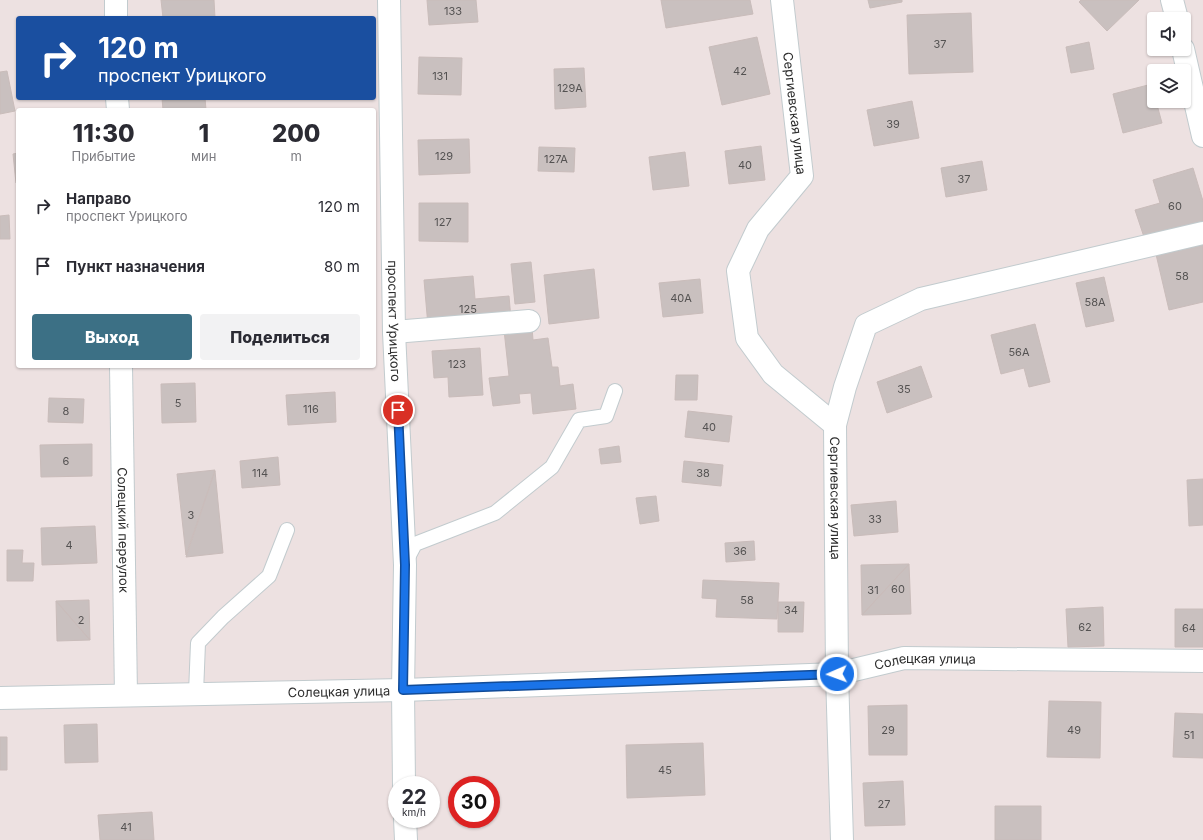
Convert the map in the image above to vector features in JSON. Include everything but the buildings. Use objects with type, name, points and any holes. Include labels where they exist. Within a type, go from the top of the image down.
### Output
[{"type":"street","points":[[116,0],[116,16]]},
{"type":"street","name":"проспект Урицкого","points":[[389,0],[394,332],[405,565],[403,690],[404,776]]},
{"type":"street","name":"Сергиевская улица","points":[[782,0],[802,176],[758,229],[738,271],[747,338],[773,374],[835,425],[837,674],[842,840]]},
{"type":"street","points":[[1172,0],[1175,12]]},
{"type":"street","points":[[1186,56],[1203,136]]},
{"type":"street","points":[[835,425],[845,387],[866,325],[922,299],[1203,233]]},
{"type":"street","points":[[394,332],[529,321]]},
{"type":"street","name":"Солецкий переулок","points":[[121,368],[126,695]]},
{"type":"street","name":"Солецкая улица","points":[[0,698],[403,690],[837,674],[904,658],[1203,661]]},
{"type":"street","points":[[405,828],[406,840]]},
{"type":"lane","points":[[405,565],[416,544],[495,513],[552,467],[579,420],[606,416],[615,391]]},
{"type":"lane","points":[[196,693],[198,643],[223,617],[269,576],[287,530]]},
{"type":"route","points":[[398,410],[405,565],[403,690],[837,674]]}]
